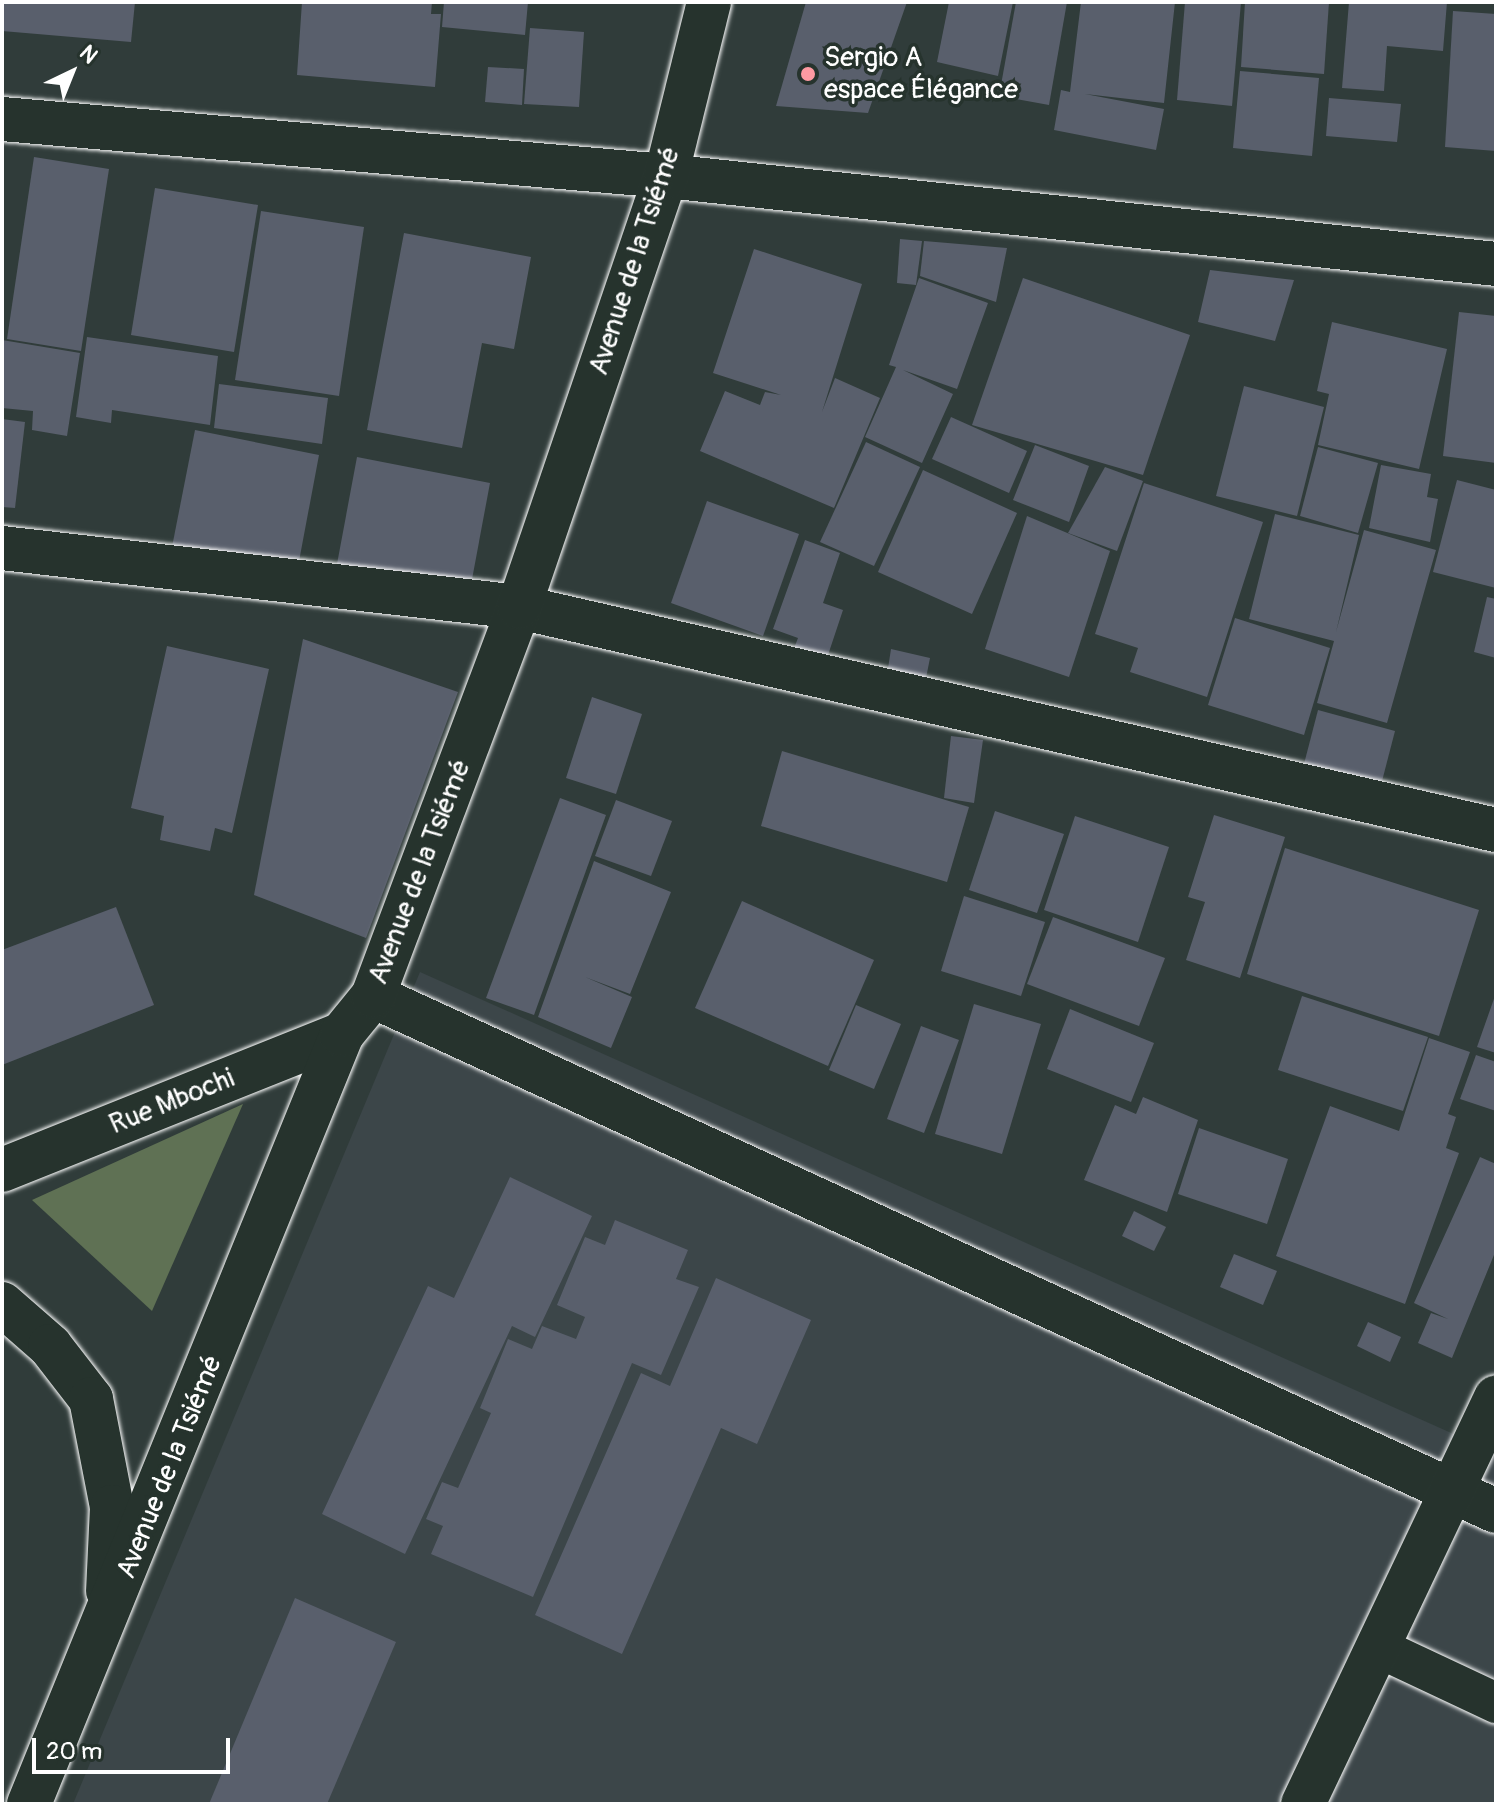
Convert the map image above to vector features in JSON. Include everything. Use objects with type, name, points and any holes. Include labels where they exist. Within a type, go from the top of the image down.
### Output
[{"type":"street","name":"Avenue de la Tsiémé","points":[[29,1804],[106,1629],[342,1034],[373,996],[519,607],[666,176],[709,2]]},
{"type":"street","points":[[2,119],[666,176],[1496,264]]},
{"type":"street","points":[[2,548],[519,607],[1496,830]]},
{"type":"street","points":[[373,996],[1496,1511]]},
{"type":"street","name":"Rue Mbochi","points":[[2,1170],[342,1034]]},
{"type":"street","points":[[2,1304],[50,1346],[91,1399],[112,1507],[106,1629]]},
{"type":"street","points":[[1303,1804],[1496,1398]]},
{"type":"lane","points":[[1377,1647],[1496,1703]]},
{"type":"shaded area","points":[[420,972],[1496,1453],[1496,1804],[73,1804]]},
{"type":"green space","points":[[243,1104],[152,1311],[32,1200]]},
{"type":"building","points":[[2,2],[135,2],[131,42],[2,31]]},
{"type":"building","points":[[302,2],[432,2],[431,14],[441,14],[435,87],[297,75]]},
{"type":"building","points":[[444,2],[528,2],[525,35],[442,27]]},
{"type":"building","points":[[806,2],[907,2],[868,113],[776,106]]},
{"type":"building","points":[[949,2],[1013,2],[998,76],[937,62]]},
{"type":"building","points":[[1016,2],[1067,2],[1049,105],[999,96]]},
{"type":"building","points":[[1081,2],[1175,2],[1164,103],[1085,94],[1164,109],[1156,150],[1054,130],[1061,90],[1070,92]]},
{"type":"building","points":[[1185,2],[1241,2],[1232,106],[1177,100]]},
{"type":"building","points":[[1245,2],[1329,2],[1324,74],[1241,67]]},
{"type":"building","points":[[1349,2],[1447,2],[1443,51],[1387,46],[1384,91],[1342,88]]},
{"type":"building","points":[[1453,11],[1496,14],[1496,151],[1445,147]]},
{"type":"building","points":[[530,28],[584,32],[579,107],[524,104]]},
{"type":"building","points":[[488,67],[524,69],[522,105],[485,102]]},
{"type":"building","points":[[1240,71],[1319,78],[1312,156],[1233,148]]},
{"type":"building","points":[[1329,98],[1401,104],[1397,142],[1326,136]]},
{"type":"building","points":[[34,157],[109,169],[81,351],[7,339]]},
{"type":"building","points":[[155,188],[258,205],[234,352],[131,335]]},
{"type":"building","points":[[261,211],[364,227],[339,396],[235,380]]},
{"type":"building","points":[[404,233],[531,257],[514,349],[482,343],[462,448],[367,430]]},
{"type":"building","points":[[900,239],[922,241],[916,285],[897,283]]},
{"type":"building","points":[[924,241],[1007,248],[996,302],[920,276]]},
{"type":"building","points":[[754,249],[862,284],[822,412],[835,378],[880,398],[834,508],[700,451],[725,391],[760,405],[765,392],[781,395],[713,373]]},
{"type":"building","points":[[1210,270],[1294,280],[1275,341],[1198,322]]},
{"type":"building","points":[[919,278],[988,303],[957,389],[903,370],[953,394],[922,463],[865,437],[896,367],[889,365]]},
{"type":"building","points":[[1023,278],[1190,335],[1143,475],[972,425]]},
{"type":"building","points":[[1459,312],[1496,316],[1496,463],[1443,456]]},
{"type":"building","points":[[1332,322],[1447,349],[1419,469],[1318,445],[1329,394],[1317,391]]},
{"type":"building","points":[[87,337],[218,356],[210,425],[112,410],[111,423],[76,417]]},
{"type":"building","points":[[2,340],[80,353],[67,436],[32,430],[33,411],[2,408]]},
{"type":"building","points":[[219,384],[328,398],[322,444],[214,428]]},
{"type":"building","points":[[1244,386],[1324,407],[1297,516],[1216,496]]},
{"type":"building","points":[[951,417],[1027,451],[1009,493],[932,459]]},
{"type":"building","points":[[2,419],[25,422],[15,508],[2,507]]},
{"type":"building","points":[[195,430],[319,455],[297,572],[172,547]]},
{"type":"building","points":[[866,442],[920,467],[874,566],[820,542]]},
{"type":"building","points":[[1035,445],[1089,466],[1069,522],[1013,500]]},
{"type":"building","points":[[1318,447],[1378,463],[1358,533],[1300,516]]},
{"type":"building","points":[[357,457],[490,483],[470,590],[337,564]]},
{"type":"building","points":[[1381,465],[1431,474],[1427,497],[1438,499],[1430,542],[1369,528]]},
{"type":"building","points":[[1105,467],[1143,481],[1117,551],[1068,533]]},
{"type":"building","points":[[923,470],[1017,513],[972,614],[878,572]]},
{"type":"building","points":[[1457,480],[1496,490],[1496,588],[1433,572]]},
{"type":"building","points":[[1144,483],[1263,522],[1207,697],[1130,672],[1138,648],[1095,634]]},
{"type":"building","points":[[707,501],[799,534],[763,636],[671,603]]},
{"type":"building","points":[[1275,514],[1359,535],[1336,632],[1364,530],[1436,550],[1387,723],[1317,703],[1334,641],[1249,619]]},
{"type":"building","points":[[1027,516],[1110,551],[1069,677],[985,649]]},
{"type":"building","points":[[805,540],[840,553],[823,603],[843,610],[825,664],[793,651],[798,638],[773,629]]},
{"type":"building","points":[[1487,597],[1496,599],[1496,658],[1474,652]]},
{"type":"building","points":[[1235,618],[1330,648],[1304,735],[1208,705]]},
{"type":"building","points":[[303,639],[458,692],[366,938],[254,895]]},
{"type":"building","points":[[167,646],[269,669],[232,833],[215,828],[210,851],[160,840],[164,816],[131,808]]},
{"type":"building","points":[[891,649],[930,658],[925,683],[887,675]]},
{"type":"building","points":[[592,697],[642,714],[616,794],[566,778]]},
{"type":"building","points":[[1318,710],[1395,731],[1381,785],[1304,764]]},
{"type":"building","points":[[951,736],[983,740],[974,803],[944,798]]},
{"type":"building","points":[[782,751],[969,807],[947,882],[761,826]]},
{"type":"building","points":[[560,798],[606,815],[534,1015],[486,998]]},
{"type":"building","points":[[616,800],[672,821],[651,876],[595,856]]},
{"type":"building","points":[[995,811],[1064,834],[1037,913],[969,890]]},
{"type":"building","points":[[1214,815],[1285,837],[1240,978],[1186,960],[1205,902],[1188,897]]},
{"type":"building","points":[[1075,816],[1169,847],[1138,942],[1044,910]]},
{"type":"building","points":[[1285,848],[1479,910],[1439,1036],[1247,974]]},
{"type":"building","points":[[594,861],[671,892],[630,994],[585,977],[632,997],[611,1048],[538,1017]]},
{"type":"building","points":[[964,896],[1045,922],[1021,996],[941,971]]},
{"type":"building","points":[[742,901],[874,960],[828,1066],[695,1008]]},
{"type":"building","points":[[116,907],[154,1005],[2,1065],[2,950]]},
{"type":"building","points":[[1053,917],[1165,958],[1139,1026],[1027,984]]},
{"type":"building","points":[[1496,993],[1496,1053],[1477,1047]]},
{"type":"building","points":[[1302,996],[1428,1037],[1403,1111],[1278,1070]]},
{"type":"building","points":[[974,1004],[1041,1024],[1002,1154],[935,1134]]},
{"type":"building","points":[[856,1005],[901,1024],[874,1089],[829,1070]]},
{"type":"building","points":[[1070,1009],[1154,1043],[1131,1102],[1047,1069]]},
{"type":"building","points":[[921,1026],[959,1040],[924,1133],[887,1119]]},
{"type":"building","points":[[1429,1038],[1470,1052],[1448,1114],[1456,1117],[1446,1148],[1459,1153],[1405,1304],[1276,1256],[1330,1106],[1399,1131]]},
{"type":"building","points":[[1476,1055],[1496,1062],[1496,1111],[1460,1099]]},
{"type":"building","points":[[1143,1097],[1198,1120],[1167,1212],[1084,1180],[1115,1105],[1136,1114]]},
{"type":"building","points":[[1199,1128],[1288,1159],[1267,1224],[1178,1194]]},
{"type":"building","points":[[1480,1157],[1496,1164],[1496,1250],[1452,1358],[1418,1343],[1431,1313],[1448,1319],[1414,1303]]},
{"type":"building","points":[[510,1177],[592,1216],[535,1337],[512,1326],[405,1554],[322,1514],[428,1286],[454,1298]]},
{"type":"building","points":[[1134,1211],[1166,1227],[1154,1251],[1122,1236]]},
{"type":"building","points":[[615,1220],[688,1250],[676,1279],[699,1287],[661,1375],[632,1363],[533,1597],[431,1554],[443,1526],[426,1519],[442,1482],[458,1488],[491,1413],[480,1408],[508,1339],[532,1349],[542,1326],[576,1339],[585,1317],[557,1305],[585,1237],[605,1245]]},
{"type":"building","points":[[1234,1254],[1277,1271],[1263,1305],[1220,1287]]},
{"type":"building","points":[[716,1278],[811,1320],[757,1444],[721,1428],[622,1654],[535,1615],[641,1373],[670,1386]]},
{"type":"building","points":[[1368,1322],[1401,1337],[1390,1362],[1357,1346]]},
{"type":"building","points":[[295,1598],[396,1642],[327,1804],[209,1804]]},
{"type":"place","name":"Sergio A espace Élégance","points":[[808,74]]}]
